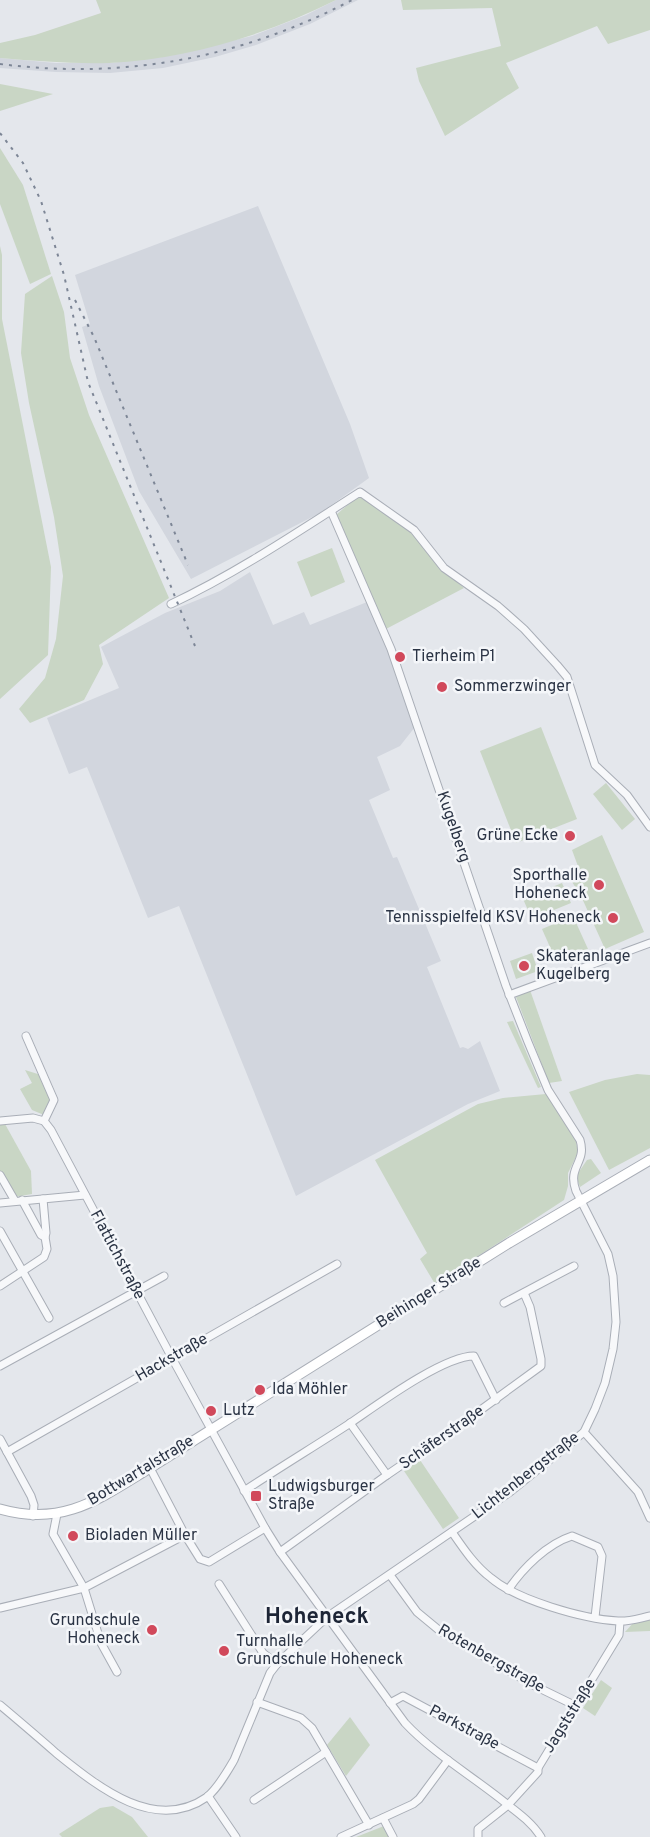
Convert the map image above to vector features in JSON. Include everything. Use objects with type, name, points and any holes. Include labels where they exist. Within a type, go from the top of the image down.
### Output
[{"type":"main road","name":"Beihinger Straße","points":[[210,1429],[509,1243],[650,1160]]},
{"type":"main road","name":"Bottwartalstraße","points":[[0,1509],[33,1516],[57,1514],[90,1503],[210,1429]]},
{"type":"street","points":[[171,604],[209,585],[331,512],[360,492],[414,530],[444,568],[498,606],[557,665],[567,677],[595,765],[627,795],[650,827]]},
{"type":"street","name":"Kugelberg","points":[[331,512],[391,649],[509,995],[548,1090],[580,1140]]},
{"type":"street","points":[[509,995],[650,943]]},
{"type":"street","points":[[0,1121],[33,1118],[45,1121],[54,1100],[26,1036]]},
{"type":"street","name":"Flattichstraße","points":[[45,1121],[210,1429]]},
{"type":"street","name":"Lichtenbergstraße","points":[[208,1796],[227,1773],[234,1760],[257,1702],[277,1664],[327,1617],[519,1485],[584,1432],[605,1383],[613,1349],[616,1322],[613,1276],[608,1254],[573,1180],[576,1165],[582,1157],[583,1149],[580,1140]]},
{"type":"street","points":[[0,1174],[41,1235],[45,1237]]},
{"type":"street","points":[[0,1203],[84,1195]]},
{"type":"street","points":[[0,1286],[44,1257],[47,1249],[43,1199]]},
{"type":"street","points":[[0,1231],[49,1318]]},
{"type":"street","name":"Hackstraße","points":[[8,1452],[337,1264]]},
{"type":"street","points":[[504,1303],[574,1266]]},
{"type":"street","points":[[0,1366],[165,1276]]},
{"type":"street","name":"Schäferstraße","points":[[280,1552],[541,1366],[530,1307],[524,1293]]},
{"type":"street","points":[[244,1491],[413,1382],[464,1356],[474,1356],[496,1400]]},
{"type":"street","points":[[350,1423],[387,1475]]},
{"type":"street","points":[[210,1429],[280,1552],[405,1724],[419,1738],[531,1824],[541,1837]]},
{"type":"street","points":[[584,1432],[638,1492],[650,1518]]},
{"type":"street","points":[[0,1439],[31,1496],[34,1505],[33,1516]]},
{"type":"street","points":[[150,1468],[200,1558],[208,1562],[266,1528]]},
{"type":"street","points":[[57,1514],[53,1534],[84,1588],[101,1643],[117,1672]]},
{"type":"street","points":[[452,1532],[475,1563],[490,1578],[517,1595],[577,1614],[620,1622],[650,1616]]},
{"type":"street","points":[[0,1608],[84,1588],[185,1534]]},
{"type":"street","points":[[508,1590],[538,1557],[560,1540],[572,1536],[598,1547],[602,1556],[595,1617]]},
{"type":"street","name":"Rotenbergstraße","points":[[390,1575],[417,1612],[440,1631],[535,1686],[576,1706]]},
{"type":"street","points":[[219,1584],[263,1653],[277,1664]]},
{"type":"street","name":"Jagststraße","points":[[478,1837],[478,1829],[508,1805],[538,1772],[538,1768],[620,1635],[620,1622]]},
{"type":"street","name":"Parkstraße","points":[[390,1703],[403,1696],[538,1768]]},
{"type":"street","points":[[257,1702],[301,1718],[312,1728],[369,1825]]},
{"type":"street","points":[[0,1706],[89,1780],[118,1797],[134,1804],[160,1810],[182,1808],[208,1796],[236,1837]]},
{"type":"street","points":[[254,1800],[326,1752]]},
{"type":"street","points":[[341,1837],[419,1799],[448,1760]]},
{"type":"street","points":[[383,1818],[393,1837]]},
{"type":"shaded area","points":[[336,0],[358,0],[310,24],[256,45],[215,57],[163,68],[110,73],[0,68],[0,58],[56,63],[110,63],[162,57],[252,36],[306,15]]},
{"type":"shaded area","points":[[258,206],[350,424],[369,478],[322,512],[191,579],[139,491],[99,386],[82,327],[90,324],[75,275]]},
{"type":"shaded area","points":[[250,572],[273,625],[304,612],[310,625],[367,602],[395,667],[415,727],[400,746],[377,757],[390,790],[369,800],[393,858],[397,857],[441,961],[427,967],[460,1048],[468,1049],[480,1041],[500,1091],[468,1104],[296,1196],[179,906],[148,918],[87,767],[69,774],[47,718],[119,688],[101,647],[165,613],[220,591]]},
{"type":"green space","points":[[96,0],[336,0],[282,24],[197,51],[139,61],[109,63],[0,58],[0,43],[35,35],[101,13]]},
{"type":"green space","points":[[401,0],[650,0],[650,30],[608,44],[597,26],[506,63],[519,88],[445,136],[419,81],[416,68],[501,46],[492,8],[403,10]]},
{"type":"green space","points":[[0,84],[53,94],[0,111]]},
{"type":"green space","points":[[0,148],[23,185],[51,274],[30,284],[0,204]]},
{"type":"green space","points":[[0,246],[2,319],[51,567],[48,655],[0,699]]},
{"type":"green space","points":[[52,276],[64,312],[70,358],[89,415],[169,598],[99,645],[103,664],[84,700],[30,723],[19,709],[45,678],[56,639],[63,576],[54,517],[29,403],[21,353],[25,294]]},
{"type":"green space","points":[[359,495],[402,525],[417,539],[434,562],[464,588],[386,629],[336,515]]},
{"type":"green space","points":[[332,548],[345,582],[311,597],[297,562]]},
{"type":"green space","points":[[541,727],[577,819],[516,843],[480,751]]},
{"type":"green space","points":[[606,783],[635,819],[622,830],[593,794]]},
{"type":"green space","name":"Sporthalle Hoheneck","points":[[602,835],[644,932],[605,949],[581,896],[567,874],[579,869],[572,850]]},
{"type":"green space","points":[[562,883],[571,903],[532,919],[523,899]]},
{"type":"green space","points":[[573,916],[588,949],[557,963],[542,929]]},
{"type":"green space","name":"Skateranlage Kugelberg","points":[[532,953],[538,971],[516,979],[510,961]]},
{"type":"green space","points":[[530,990],[562,1081],[549,1083],[516,997]]},
{"type":"green space","points":[[513,1021],[541,1087],[538,1088],[507,1022]]},
{"type":"green space","points":[[25,1070],[41,1075],[51,1102],[44,1115],[32,1110],[20,1089],[32,1083]]},
{"type":"green space","points":[[637,1074],[650,1075],[650,1148],[609,1170],[569,1092],[605,1080]]},
{"type":"green space","points":[[546,1094],[576,1141],[578,1153],[568,1173],[568,1186],[564,1200],[435,1284],[420,1259],[427,1253],[375,1160],[478,1104],[503,1098]]},
{"type":"green space","points":[[5,1124],[31,1171],[32,1194],[15,1197],[0,1171],[0,1125]]},
{"type":"green space","points":[[591,1159],[601,1173],[580,1187],[576,1176],[587,1160]]},
{"type":"green space","points":[[420,1460],[459,1518],[443,1529],[404,1471]]},
{"type":"green space","points":[[650,1620],[650,1631],[625,1632],[634,1622]]},
{"type":"green space","points":[[601,1680],[612,1688],[595,1716],[583,1708]]},
{"type":"green space","points":[[350,1717],[370,1745],[346,1776],[327,1745]]},
{"type":"green space","points":[[113,1806],[132,1817],[148,1837],[62,1837],[59,1834],[100,1808]]},
{"type":"green space","points":[[384,1826],[389,1837],[356,1837]]},
{"type":"railway","points":[[0,64],[92,69],[181,60],[268,37],[352,0]]},
{"type":"railway","points":[[0,133],[23,163],[41,201],[64,275],[88,382],[195,646]]},
{"type":"railway","points":[[75,300],[94,337],[188,565]]},
{"type":"place","name":"Tierheim P1","points":[[400,657]]},
{"type":"place","name":"Sommerzwinger","points":[[442,687]]},
{"type":"place","name":"Grüne Ecke","points":[[570,836]]},
{"type":"place","name":"Sporthalle Hoheneck","points":[[599,885]]},
{"type":"place","name":"Tennisspielfeld KSV Hoheneck","points":[[613,918]]},
{"type":"place","name":"Skateranlage Kugelberg","points":[[524,966]]},
{"type":"place","name":"Ida Möhler","points":[[260,1390]]},
{"type":"place","name":"Lutz","points":[[211,1411]]},
{"type":"place","name":"Ludwigsburger Straße","points":[[256,1496]]},
{"type":"place","name":"Bioladen Müller","points":[[73,1536]]},
{"type":"place","name":"Grundschule Hoheneck","points":[[152,1630]]},
{"type":"place","name":"Turnhalle Grundschule Hoheneck","points":[[224,1651]]},
{"type":"district","name":"Hoheneck","points":[[317,1617]]}]
